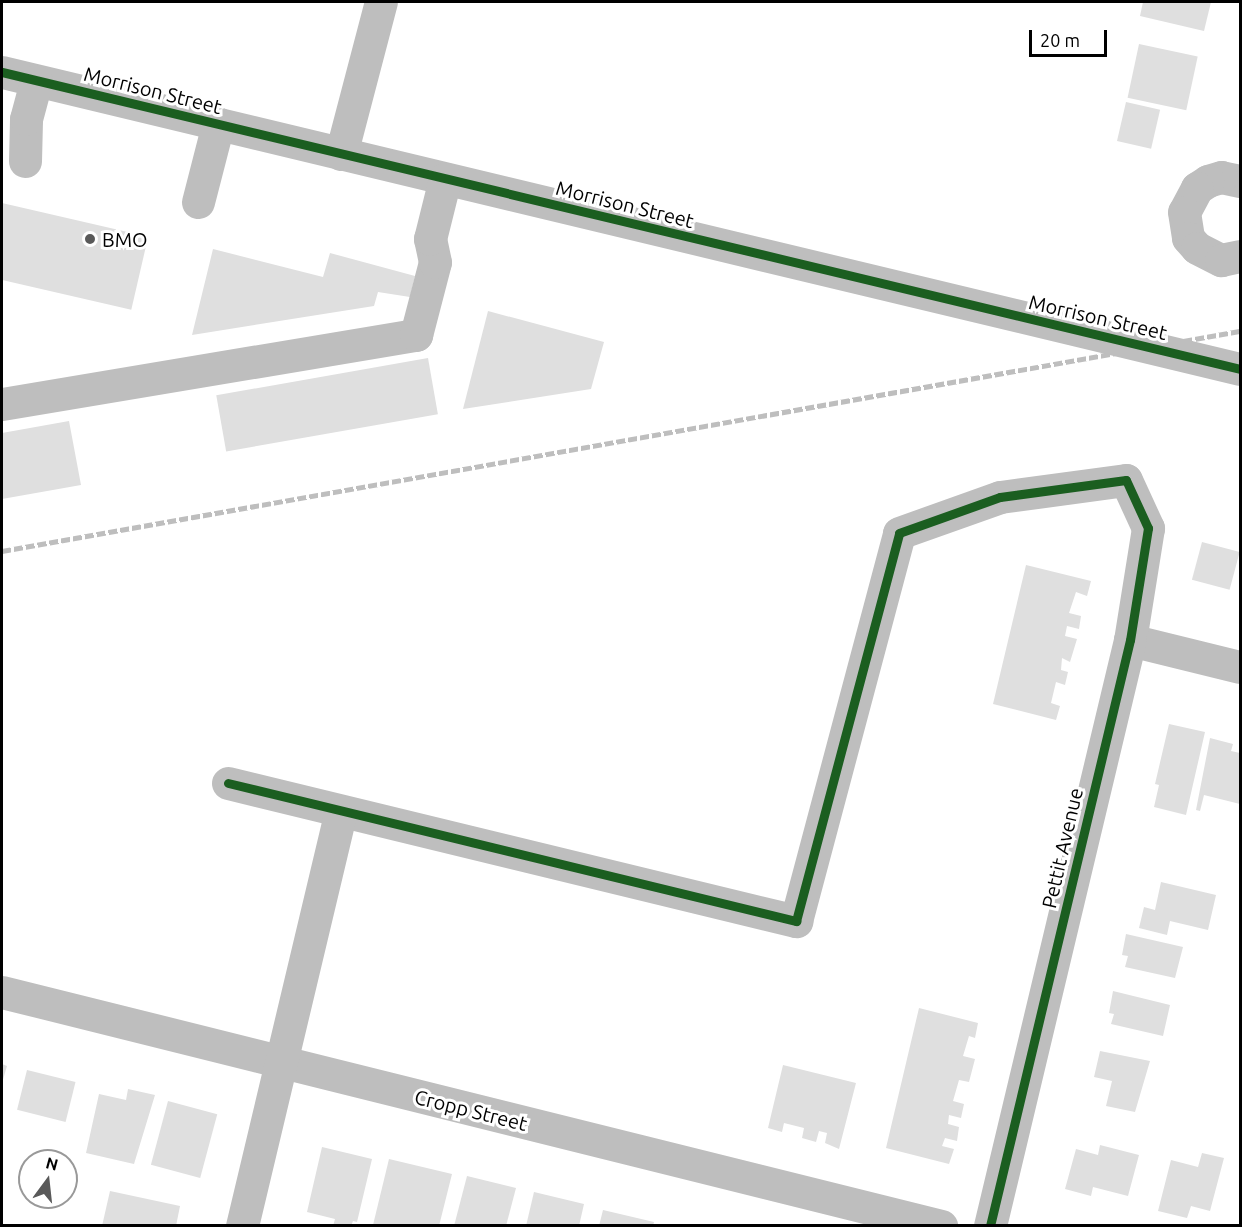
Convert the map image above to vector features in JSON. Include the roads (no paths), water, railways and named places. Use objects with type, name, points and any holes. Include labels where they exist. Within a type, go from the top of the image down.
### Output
[{"type":"street","points":[[341,154],[381,2]]},
{"type":"street","name":"Morrison Street","points":[[2,72],[1240,369]]},
{"type":"street","points":[[25,161],[26,119],[36,81]]},
{"type":"street","points":[[198,201],[218,124]]},
{"type":"street","points":[[1238,171],[1197,188],[1186,205],[1184,225],[1188,238],[1208,256],[1221,260],[1240,256]]},
{"type":"street","points":[[2,404],[416,335],[435,262],[430,239],[445,179]]},
{"type":"street","name":"Pettit Avenue","points":[[340,812],[796,921],[899,533],[1000,497],[1126,480],[1148,528],[1130,640],[990,1226]]},
{"type":"street","points":[[1130,640],[1240,667]]},
{"type":"street","points":[[228,783],[340,812],[289,1019],[283,1063],[242,1226]]},
{"type":"street","name":"Cropp Street","points":[[2,992],[941,1226]]},
{"type":"railway","points":[[2,551],[1240,331]]},
{"type":"place","name":"BMO","points":[[90,239]]}]
